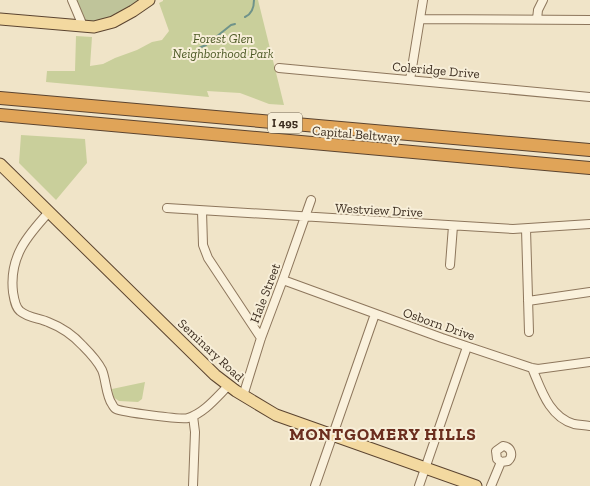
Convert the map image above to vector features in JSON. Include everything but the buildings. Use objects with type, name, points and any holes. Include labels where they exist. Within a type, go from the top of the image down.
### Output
[{"type":"highway","name":"Capital Beltway","points":[[0,98],[590,149]]},
{"type":"highway","name":"Capital Beltway","points":[[0,115],[590,168]]},
{"type":"highway","points":[[528,163],[537,171],[590,175]]},
{"type":"main road","points":[[0,20],[94,27],[113,22],[149,0]]},
{"type":"main road","name":"Seminary Road","points":[[0,164],[228,386],[276,415],[476,486]]},
{"type":"street","points":[[72,0],[83,26]]},
{"type":"street","points":[[410,80],[423,0]]},
{"type":"street","points":[[537,19],[538,10],[544,0]]},
{"type":"street","points":[[420,20],[590,20]]},
{"type":"street","name":"Coleridge Drive","points":[[279,68],[590,97]]},
{"type":"street","name":"Hale Street","points":[[243,396],[260,338],[283,280],[311,200]]},
{"type":"street","name":"Westview Drive","points":[[167,208],[453,226],[526,229],[590,224]]},
{"type":"street","points":[[202,211],[203,245],[208,258],[260,338]]},
{"type":"street","points":[[48,212],[26,238],[17,257],[12,284],[14,301],[19,311],[26,315],[49,322],[74,337],[93,356],[102,370],[111,403],[116,408],[146,414],[187,419],[207,407],[228,386]]},
{"type":"street","points":[[450,265],[453,226]]},
{"type":"street","points":[[526,229],[529,332]]},
{"type":"street","name":"Osborn Drive","points":[[283,280],[375,314],[532,368],[538,369],[590,362]]},
{"type":"street","points":[[528,301],[590,292]]},
{"type":"street","points":[[315,486],[375,314]]},
{"type":"street","points":[[419,486],[467,346]]},
{"type":"street","points":[[532,368],[549,406],[562,418],[571,422],[590,426]]},
{"type":"street","points":[[193,416],[195,432],[193,486]]},
{"type":"street","points":[[491,486],[500,462]]},
{"type":"green space","points":[[76,0],[141,0],[128,9],[102,21],[85,23]]},
{"type":"green space","name":"Forest Glen Neighborhood Park","points":[[163,0],[258,0],[284,105],[269,104],[240,93],[207,91],[209,97],[46,82],[47,71],[75,71],[76,36],[92,37],[90,66],[103,64],[152,42],[162,40],[169,31],[159,3]]},
{"type":"green space","points":[[21,135],[85,139],[87,163],[56,200],[19,163]]},
{"type":"green space","points":[[145,382],[142,399],[138,402],[119,401],[113,397],[112,389]]},
{"type":"waterway","points":[[245,17],[252,10],[254,0]]},
{"type":"waterway","points":[[199,48],[206,45],[231,25],[235,24]]},
{"type":"district","name":"MONTGOMERY HILLS","points":[[383,434]]}]
